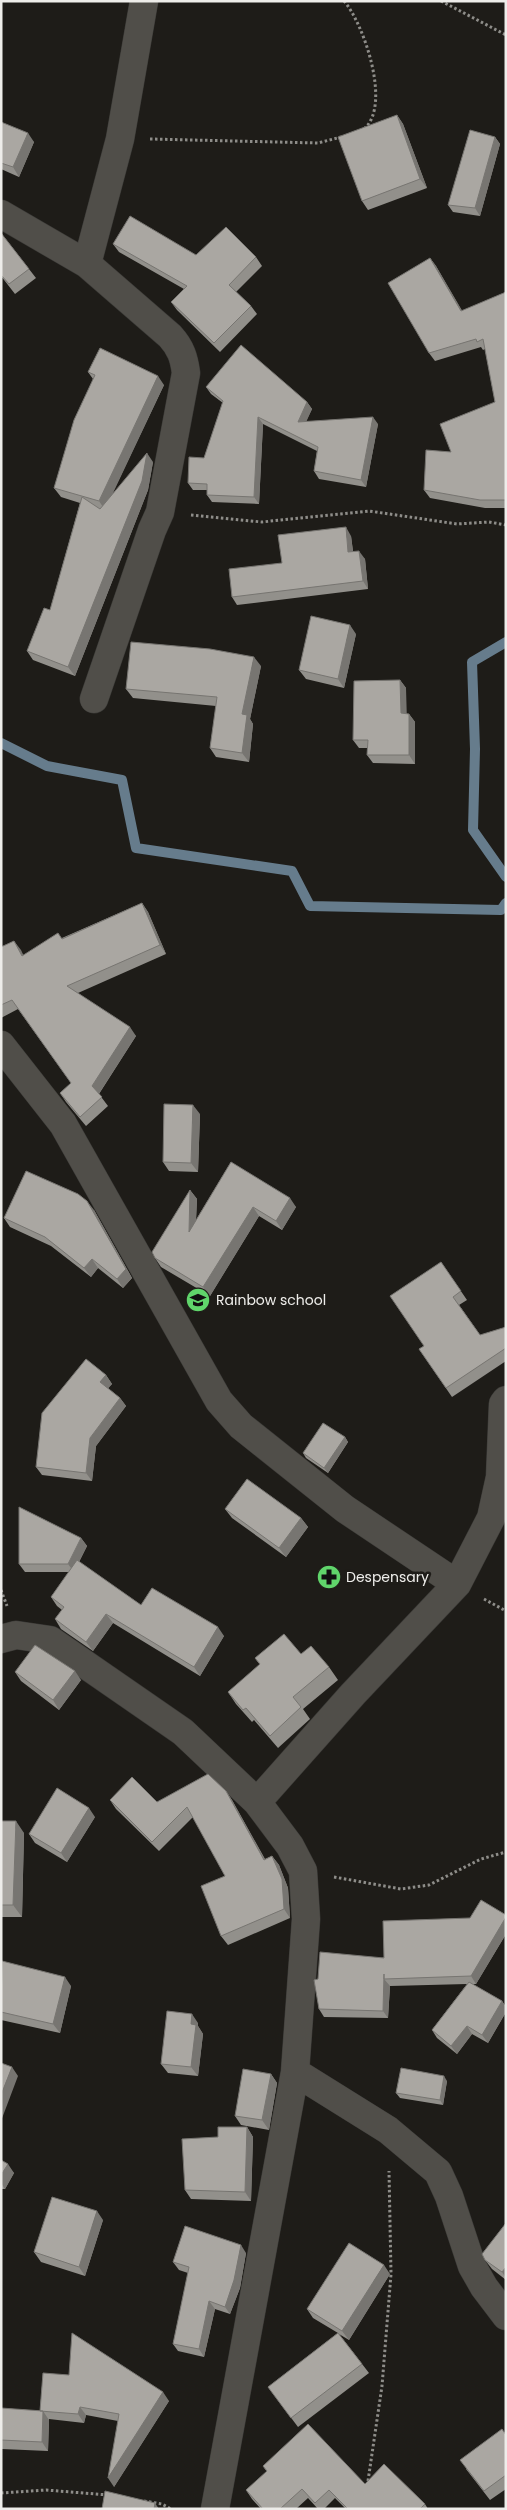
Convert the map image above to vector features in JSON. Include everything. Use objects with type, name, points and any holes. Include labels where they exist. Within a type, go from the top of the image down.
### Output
[{"type":"street","points":[[87,264],[120,139],[144,1]]},
{"type":"street","points":[[1,214],[87,264],[170,336],[179,346],[184,359],[186,373],[160,512],[152,530],[94,700]]},
{"type":"street","points":[[1,1045],[63,1124],[219,1401],[241,1426],[344,1509],[457,1584]]},
{"type":"street","points":[[257,1802],[353,1694],[457,1584],[490,1518],[500,1476],[503,1404],[506,1400]]},
{"type":"street","points":[[1,1639],[16,1635],[50,1640],[183,1732],[257,1802],[290,1846],[304,1871],[306,1919],[294,2072],[215,2509]]},
{"type":"street","points":[[294,2072],[388,2130],[438,2172],[449,2196],[472,2266],[484,2287],[506,2316]]},
{"type":"path","points":[[344,1],[354,12],[372,64],[376,107],[367,127],[360,131]]},
{"type":"path","points":[[441,1],[506,35]]},
{"type":"path","points":[[120,139],[318,143],[344,136]]},
{"type":"path","points":[[160,512],[262,522],[369,511],[457,524],[490,522],[506,525]]},
{"type":"path","points":[[304,1871],[401,1889],[429,1885],[480,1859],[506,1852]]},
{"type":"path","points":[[368,2481],[382,2386],[392,2274],[388,2130]]},
{"type":"path","points":[[1,2493],[46,2490],[117,2496]]},
{"type":"path","points":[[135,2499],[162,2504],[172,2509]]},
{"type":"building","points":[[397,115],[420,179],[362,201],[338,137]]},
{"type":"building","points":[[1,122],[28,133],[13,167],[1,163]]},
{"type":"building","points":[[470,130],[495,137],[475,208],[448,205]]},
{"type":"building","points":[[130,216],[196,255],[226,227],[256,257],[229,285],[251,306],[214,343],[171,302],[187,286],[113,244]]},
{"type":"building","points":[[1,233],[29,269],[9,284],[1,275]]},
{"type":"building","points":[[430,258],[461,311],[506,292],[506,500],[480,500],[424,490],[426,450],[451,452],[440,424],[495,402],[483,339],[477,342],[476,339],[429,353],[388,283]]},
{"type":"building","points":[[241,345],[307,402],[298,422],[373,417],[361,480],[314,471],[318,447],[258,417],[254,497],[207,495],[207,484],[188,483],[189,457],[204,458],[223,401],[206,387]]},
{"type":"building","points":[[100,348],[158,376],[99,501],[54,488],[74,420],[95,375],[88,372]]},
{"type":"building","points":[[147,453],[142,481],[68,667],[27,651],[44,608],[50,610],[82,497],[100,509]]},
{"type":"building","points":[[346,527],[348,552],[359,551],[363,581],[232,597],[229,569],[282,563],[278,535]]},
{"type":"building","points":[[311,616],[350,625],[338,679],[299,670]]},
{"type":"building","points":[[131,642],[210,649],[254,657],[242,714],[247,715],[242,753],[210,748],[217,697],[126,689]]},
{"type":"building","points":[[400,680],[401,713],[409,714],[409,755],[367,755],[368,740],[353,740],[354,681]]},
{"type":"building","points":[[142,903],[160,945],[67,986],[130,1027],[92,1086],[102,1097],[80,1117],[60,1093],[71,1083],[12,1000],[1,1005],[1,947],[14,941],[22,956],[58,933],[62,939]]},
{"type":"building","points":[[164,1104],[193,1105],[191,1163],[163,1162]]},
{"type":"building","points":[[231,1162],[290,1198],[276,1221],[253,1207],[203,1287],[155,1258],[152,1252],[190,1190],[189,1232]]},
{"type":"building","points":[[26,1171],[78,1194],[87,1201],[126,1269],[117,1279],[92,1259],[84,1268],[45,1237],[4,1218]]},
{"type":"building","points":[[441,1262],[461,1291],[453,1297],[480,1335],[506,1327],[506,1348],[446,1388],[419,1349],[424,1346],[390,1296]]},
{"type":"building","points":[[86,1359],[106,1375],[100,1382],[120,1398],[90,1438],[86,1473],[36,1467],[42,1413]]},
{"type":"building","points":[[323,1423],[345,1437],[324,1468],[303,1453]]},
{"type":"building","points":[[247,1479],[301,1518],[279,1548],[225,1509]]},
{"type":"building","points":[[19,1507],[81,1538],[68,1564],[19,1564]]},
{"type":"building","points":[[77,1560],[141,1605],[152,1588],[218,1627],[194,1667],[106,1614],[86,1642],[55,1619],[64,1607],[51,1597]]},
{"type":"building","points":[[284,1634],[301,1654],[311,1646],[329,1667],[293,1697],[301,1707],[270,1736],[246,1708],[243,1710],[228,1692],[260,1664],[255,1658]]},
{"type":"building","points":[[35,1645],[75,1671],[53,1700],[15,1672]]},
{"type":"building","points":[[208,1774],[226,1791],[264,1860],[272,1856],[282,1879],[284,1909],[221,1936],[201,1886],[225,1876],[187,1807],[152,1842],[110,1800],[132,1777],[157,1802]]},
{"type":"building","points":[[57,1788],[89,1808],[61,1853],[29,1834]]},
{"type":"building","points":[[1,1821],[16,1821],[13,1905],[1,1905]]},
{"type":"building","points":[[481,1900],[506,1915],[506,1917],[471,1976],[384,1979],[384,1974],[383,2011],[319,2009],[314,1980],[318,1979],[320,1952],[384,1958],[383,1921],[470,1918]]},
{"type":"building","points":[[2,1961],[65,1977],[53,2024],[1,2012]]},
{"type":"building","points":[[469,1982],[502,2001],[482,2035],[467,2026],[451,2046],[432,2030]]},
{"type":"building","points":[[167,2011],[192,2014],[191,2024],[196,2025],[191,2067],[161,2064]]},
{"type":"building","points":[[1,2063],[12,2067],[1,2095]]},
{"type":"building","points":[[401,2068],[444,2076],[440,2100],[396,2093]]},
{"type":"building","points":[[243,2069],[271,2074],[262,2120],[235,2116]]},
{"type":"building","points":[[218,2127],[247,2127],[245,2192],[185,2190],[182,2139],[218,2137]]},
{"type":"building","points":[[1,2160],[8,2164],[1,2175]]},
{"type":"building","points":[[52,2197],[97,2211],[79,2267],[34,2252]]},
{"type":"building","points":[[506,2223],[506,2267],[502,2272],[485,2260],[482,2254]]},
{"type":"building","points":[[185,2226],[241,2245],[234,2280],[225,2307],[209,2301],[199,2349],[173,2344],[189,2267],[173,2262]]},
{"type":"building","points":[[349,2243],[384,2265],[342,2331],[307,2309]]},
{"type":"building","points":[[72,2333],[163,2392],[108,2478],[119,2414],[80,2407],[78,2414],[40,2411],[43,2373],[69,2375]]},
{"type":"building","points":[[338,2333],[362,2364],[291,2418],[268,2387]]},
{"type":"building","points":[[1,2408],[43,2411],[42,2442],[1,2440]]},
{"type":"building","points":[[308,2424],[365,2484],[384,2464],[425,2504],[420,2509],[348,2509],[329,2490],[315,2503],[302,2489],[280,2509],[263,2509],[246,2490],[267,2471],[263,2466]]},
{"type":"building","points":[[502,2429],[506,2435],[506,2475],[484,2491],[460,2460]]},
{"type":"building","points":[[105,2491],[155,2503],[154,2509],[102,2509]]},
{"type":"waterway","points":[[506,642],[472,662],[475,749],[473,830],[506,877]]},
{"type":"waterway","points":[[1,743],[47,766],[122,780],[136,848],[292,871],[310,906],[501,910],[506,903]]},
{"type":"place","name":"Rainbow school","points":[[198,1300]]},
{"type":"place","name":"Despensary","points":[[329,1577]]}]
